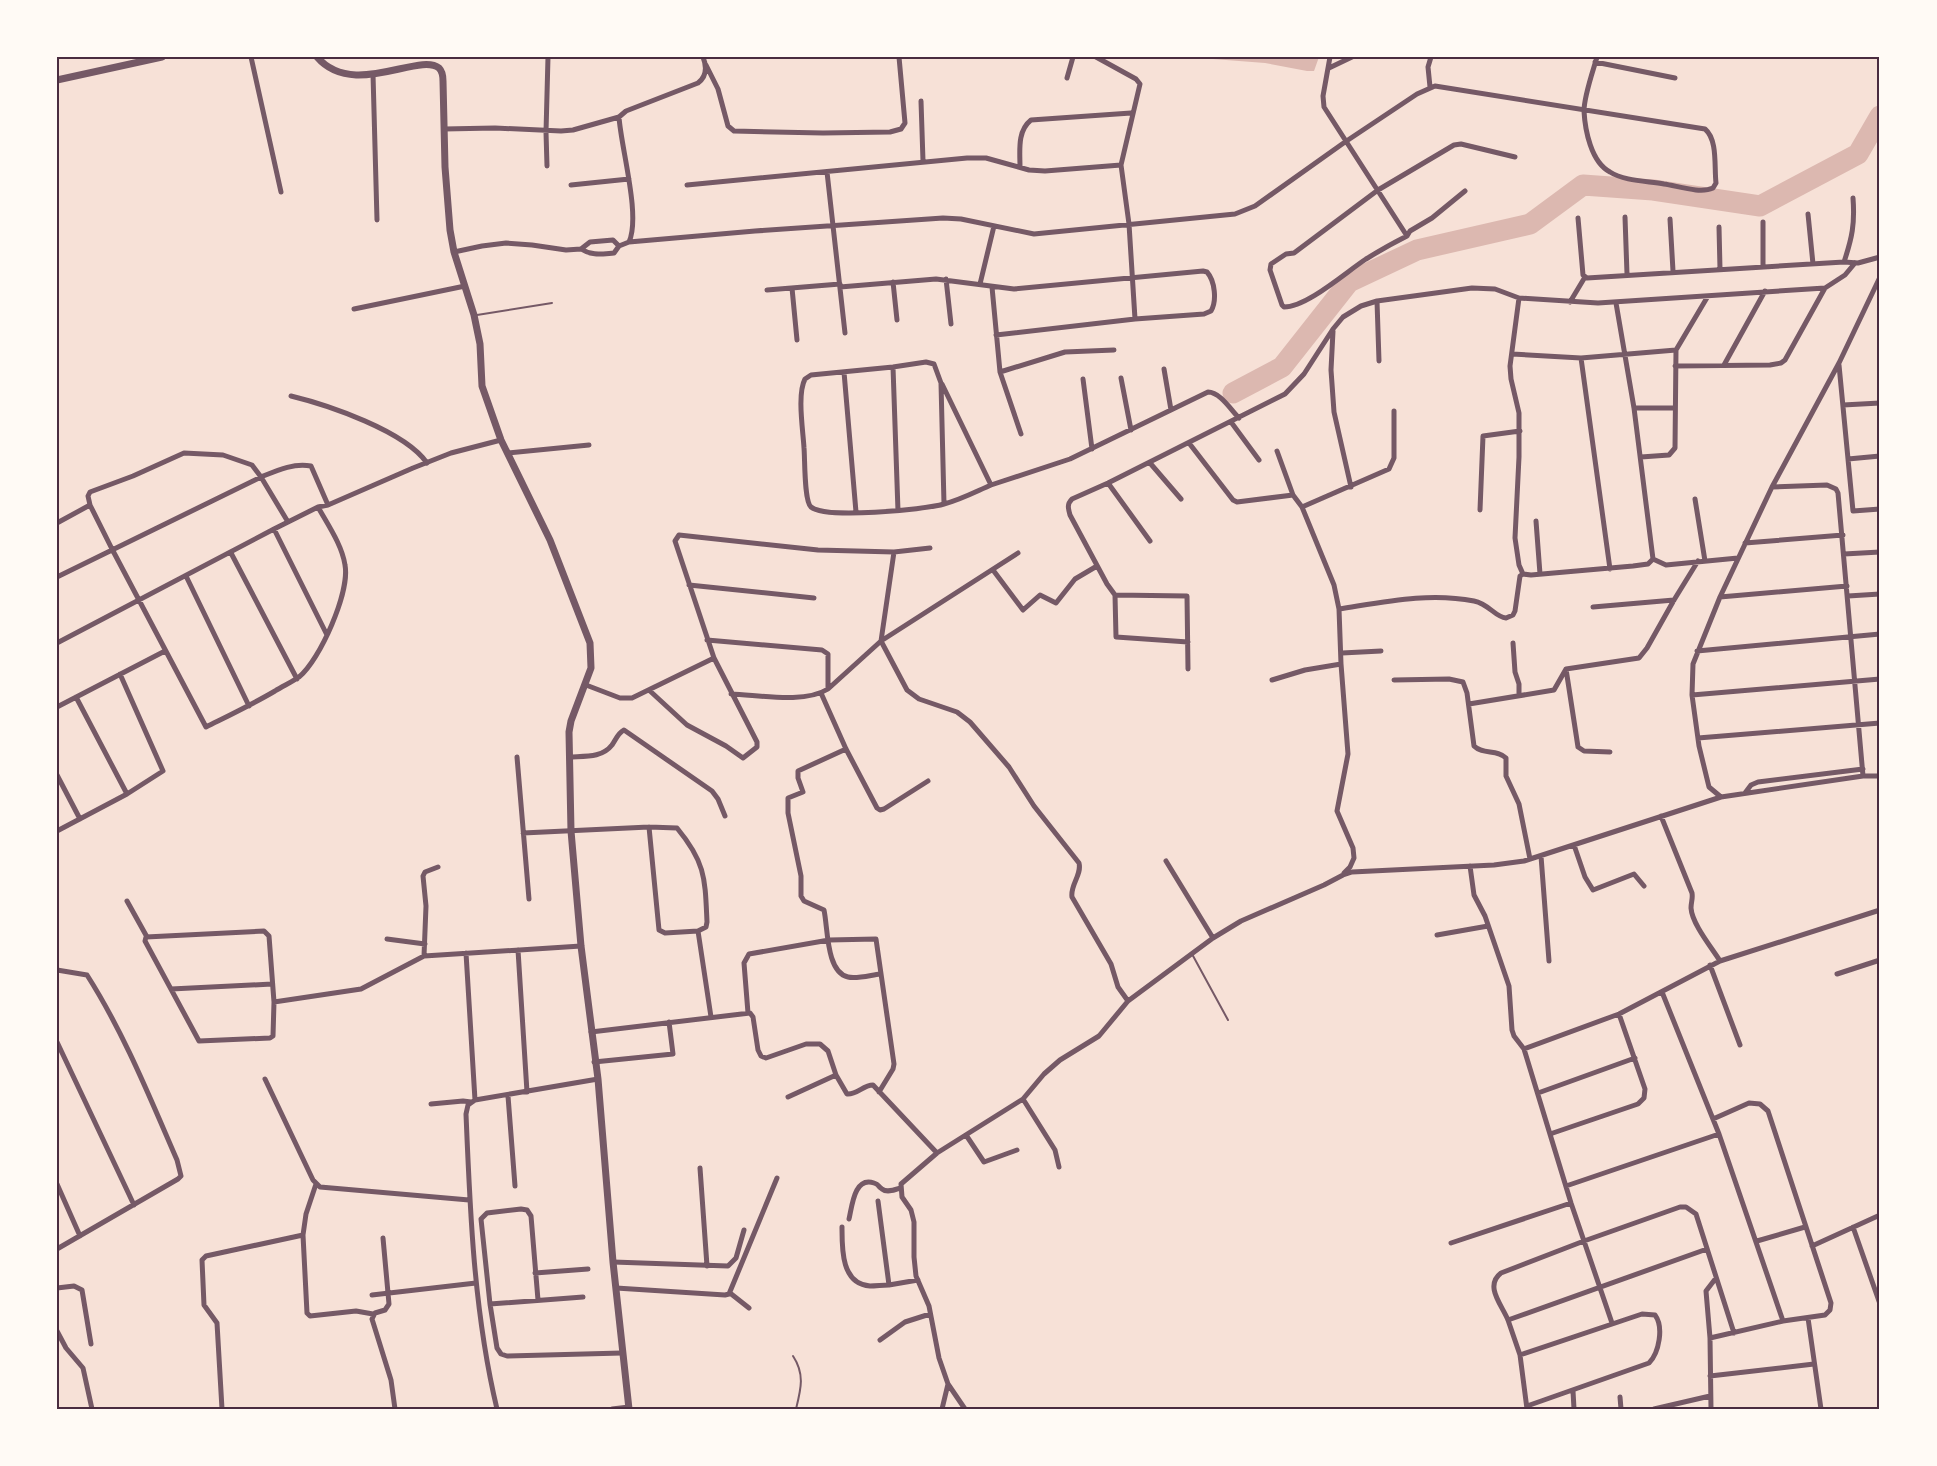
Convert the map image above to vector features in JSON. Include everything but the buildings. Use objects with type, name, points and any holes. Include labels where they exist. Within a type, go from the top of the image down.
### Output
[{"type":"street","points":[[57,80],[162,57]]},
{"type":"street","points":[[251,57],[280,192]]},
{"type":"street","points":[[317,57],[326,67],[341,74],[373,74],[426,65],[439,68],[443,81],[446,193],[454,252],[474,315],[480,344],[482,386],[501,440],[550,540],[590,643],[592,662],[569,732],[571,831],[581,946],[594,1062],[598,1079],[622,1353],[629,1408],[612,1409]]},
{"type":"street","points":[[547,166],[549,57]]},
{"type":"street","points":[[704,57],[728,126],[734,131],[823,133],[890,132],[901,129],[905,123],[899,57]]},
{"type":"street","points":[[1067,78],[1073,57]]},
{"type":"street","points":[[1096,57],[1138,80],[1140,84],[1131,113],[1121,165],[1129,224],[1135,319]]},
{"type":"street","points":[[1330,57],[1323,96],[1324,107],[1407,236]]},
{"type":"street","points":[[1329,68],[1352,57]]},
{"type":"street","points":[[1430,87],[1428,67],[1431,57]]},
{"type":"street","points":[[581,249],[591,255],[614,253],[619,246],[629,242],[943,218],[961,219],[1034,234],[1215,217],[1243,212],[1430,87],[1440,86],[1510,99],[1584,109],[1705,129],[1709,132],[1713,142],[1715,186],[1709,190],[1610,173],[1596,158],[1590,144],[1584,109],[1596,60],[1675,78]]},
{"type":"street","points":[[444,129],[495,128],[546,132],[573,130],[619,117],[626,111],[698,83],[705,76],[706,65]]},
{"type":"street","points":[[373,74],[377,220]]},
{"type":"street","points":[[921,101],[923,161]]},
{"type":"street","points":[[1020,167],[1022,133],[1031,120],[1131,113]]},
{"type":"street","points":[[619,117],[629,179],[632,223],[629,242]]},
{"type":"street","points":[[1465,191],[1432,218],[1410,231],[1407,236],[1365,260],[1321,291],[1292,306],[1282,305],[1270,270],[1271,264],[1286,254],[1294,253],[1378,190],[1454,145],[1461,144],[1515,157]]},
{"type":"street","points":[[687,185],[967,158],[986,159],[1045,171],[1121,165]]},
{"type":"street","points":[[827,172],[845,333]]},
{"type":"street","points":[[571,185],[629,179]]},
{"type":"street","points":[[1844,262],[1853,233],[1853,198]]},
{"type":"street","points":[[1808,214],[1814,264]]},
{"type":"street","points":[[1625,217],[1627,274]]},
{"type":"street","points":[[1578,218],[1585,277]]},
{"type":"street","points":[[1670,219],[1673,271]]},
{"type":"street","points":[[1763,222],[1763,267]]},
{"type":"street","points":[[980,284],[994,226]]},
{"type":"street","points":[[1719,227],[1720,269]]},
{"type":"street","points":[[454,252],[506,243],[566,250],[581,249],[590,242],[614,240],[619,246]]},
{"type":"street","points":[[1585,277],[1855,263],[1880,257]]},
{"type":"street","points":[[1675,366],[1781,363],[1785,360],[1825,288],[1845,275],[1855,263]]},
{"type":"street","points":[[767,291],[946,279],[1014,289],[1203,271],[1212,279],[1214,304],[1208,313],[996,335]]},
{"type":"street","points":[[1570,302],[1585,277]]},
{"type":"street","points":[[1721,797],[1709,787],[1698,738],[1691,674],[1697,651],[1745,543],[1839,363],[1880,277]]},
{"type":"street","points":[[946,279],[951,324]]},
{"type":"street","points":[[894,282],[897,320]]},
{"type":"street","points":[[354,309],[465,286]]},
{"type":"street","points":[[992,287],[1000,372],[1021,434]]},
{"type":"street","points":[[792,288],[797,340]]},
{"type":"street","points":[[1188,642],[1116,637],[1115,595],[1070,515],[1068,505],[1072,499],[1150,463],[1291,390],[1333,329],[1351,311],[1377,301],[1472,288],[1495,289],[1519,298],[1616,303],[1825,288]]},
{"type":"street","points":[[1724,365],[1765,291]]},
{"type":"street","points":[[1641,457],[1669,454],[1675,448],[1676,350],[1708,296]]},
{"type":"street","points":[[1519,298],[1511,379],[1517,401],[1520,431],[1515,538],[1519,565],[1523,574]]},
{"type":"street","points":[[1377,301],[1379,361]]},
{"type":"street","points":[[1616,303],[1634,408],[1653,559]]},
{"type":"street","points":[[1333,329],[1331,370],[1334,412],[1351,487]]},
{"type":"street","points":[[1000,372],[1065,352],[1114,350]]},
{"type":"street","points":[[1512,354],[1581,358],[1676,350]]},
{"type":"street","points":[[1581,358],[1610,569]]},
{"type":"street","points":[[991,485],[941,383],[937,368],[931,362],[811,375],[802,383],[808,502],[818,510],[898,511],[944,504],[991,485],[1070,459],[1208,392],[1214,392],[1239,418]]},
{"type":"street","points":[[1839,363],[1853,512],[1880,509]]},
{"type":"street","points":[[893,367],[898,511]]},
{"type":"street","points":[[1164,369],[1171,410]]},
{"type":"street","points":[[844,372],[856,512]]},
{"type":"street","points":[[1120,378],[1131,430]]},
{"type":"street","points":[[1083,379],[1092,449]]},
{"type":"street","points":[[941,383],[944,504]]},
{"type":"street","points":[[291,396],[337,409],[409,444],[427,463]]},
{"type":"street","points":[[1843,405],[1880,403]]},
{"type":"street","points":[[1634,408],[1674,408]]},
{"type":"street","points":[[1302,507],[1386,471],[1391,466],[1394,458],[1394,411]]},
{"type":"street","points":[[1231,422],[1259,460]]},
{"type":"street","points":[[1480,510],[1483,436],[1520,431]]},
{"type":"street","points":[[57,643],[318,507],[328,505],[427,463],[501,440]]},
{"type":"street","points":[[1189,443],[1233,500],[1237,502],[1293,495]]},
{"type":"street","points":[[507,453],[589,445]]},
{"type":"street","points":[[1277,451],[1293,495],[1302,507],[1334,585],[1340,609],[1341,664],[1348,754],[1337,811],[1353,848],[1354,858],[1343,875]]},
{"type":"street","points":[[288,522],[252,465],[223,455],[184,453],[90,492],[88,499],[90,505],[206,727],[249,706],[297,678],[304,672],[327,635],[341,600],[346,566],[341,550],[318,507]]},
{"type":"street","points":[[1848,459],[1880,456]]},
{"type":"street","points":[[1150,463],[1181,499]]},
{"type":"street","points":[[57,577],[285,467],[311,466],[328,505]]},
{"type":"street","points":[[1108,483],[1150,541]]},
{"type":"street","points":[[1772,488],[1827,485],[1836,489],[1838,493],[1863,777]]},
{"type":"street","points":[[1566,669],[1639,658],[1647,648],[1674,600],[1702,561],[1695,499]]},
{"type":"street","points":[[57,523],[90,505]]},
{"type":"street","points":[[1536,521],[1540,574]]},
{"type":"street","points":[[274,529],[327,635]]},
{"type":"street","points":[[650,691],[687,725],[744,758],[757,747],[758,744],[731,694],[707,640],[675,541],[677,537],[683,534],[818,550],[894,552],[930,548]]},
{"type":"street","points":[[1745,543],[1843,535]]},
{"type":"street","points":[[894,552],[881,641],[907,690],[919,699],[957,712],[970,722],[1009,767],[1034,806],[1079,863],[1080,870],[1072,889],[1072,897],[1111,964],[1118,987],[1128,1000]]},
{"type":"street","points":[[1844,554],[1880,552]]},
{"type":"street","points":[[231,553],[297,678]]},
{"type":"street","points":[[731,694],[794,697],[821,693],[881,641],[1018,553]]},
{"type":"street","points":[[1653,559],[1666,565],[1738,558]]},
{"type":"street","points":[[1523,574],[1610,569],[1644,565],[1653,559]]},
{"type":"street","points":[[993,570],[1023,610],[1040,595],[1056,603],[1075,579],[1097,566]]},
{"type":"street","points":[[1340,609],[1410,599],[1449,597],[1490,606],[1500,617],[1506,618],[1513,615],[1515,611],[1520,576],[1523,574]]},
{"type":"street","points":[[186,576],[249,706]]},
{"type":"street","points":[[689,585],[814,598]]},
{"type":"street","points":[[1720,597],[1847,586]]},
{"type":"street","points":[[1848,596],[1880,594]]},
{"type":"street","points":[[1115,595],[1187,596],[1188,669]]},
{"type":"street","points":[[1593,607],[1674,600]]},
{"type":"street","points":[[1697,651],[1880,634]]},
{"type":"street","points":[[707,640],[822,650],[828,654],[829,658],[828,689]]},
{"type":"street","points":[[1513,643],[1515,672],[1520,695]]},
{"type":"street","points":[[57,707],[165,651]]},
{"type":"street","points":[[1342,653],[1381,651]]},
{"type":"street","points":[[586,685],[627,699],[650,691],[714,658]]},
{"type":"street","points":[[1272,680],[1305,670],[1341,664]]},
{"type":"street","points":[[1468,704],[1556,688],[1566,669]]},
{"type":"street","points":[[1566,669],[1578,747],[1588,752],[1610,752]]},
{"type":"street","points":[[57,831],[127,794],[164,769],[120,674]]},
{"type":"street","points":[[1692,695],[1880,679]]},
{"type":"street","points":[[1394,680],[1460,680],[1466,686],[1474,746],[1478,750],[1499,753],[1506,758],[1506,776],[1519,804],[1530,859]]},
{"type":"street","points":[[821,693],[876,808],[880,810],[892,805],[928,781]]},
{"type":"street","points":[[76,697],[127,794]]},
{"type":"street","points":[[1698,738],[1880,723]]},
{"type":"street","points":[[569,756],[597,755],[605,752],[624,730],[712,791],[718,798],[725,816]]},
{"type":"street","points":[[846,749],[798,771],[803,792],[792,795],[787,802],[799,866],[801,896],[804,902],[824,910],[832,965],[848,978],[880,974]]},
{"type":"street","points":[[517,757],[529,899]]},
{"type":"street","points":[[1745,793],[1758,782],[1863,768]]},
{"type":"street","points":[[57,775],[80,819]]},
{"type":"street","points":[[964,1409],[948,1384],[939,1358],[930,1314],[918,1280],[914,1257],[914,1222],[900,1188],[904,1181],[937,1153],[1023,1099],[1044,1074],[1060,1060],[1099,1035],[1128,1000],[1213,938],[1241,921],[1343,875],[1370,870],[1509,863],[1541,856],[1721,797],[1880,776]]},
{"type":"street","points":[[1661,816],[1692,893],[1691,908],[1698,927],[1720,961]]},
{"type":"street","points":[[523,833],[649,827],[677,828],[700,862],[704,875],[706,927],[698,931],[662,933],[660,930],[649,827]]},
{"type":"street","points":[[1574,845],[1585,877],[1593,890],[1634,874],[1644,886]]},
{"type":"street","points":[[1541,856],[1549,961]]},
{"type":"street","points":[[1166,861],[1213,938]]},
{"type":"street","points":[[1470,866],[1474,895],[1488,926],[1509,986],[1512,1030],[1524,1049],[1571,1203],[1612,1323]]},
{"type":"street","points":[[424,956],[426,906],[423,874],[438,867]]},
{"type":"street","points":[[127,901],[197,1039],[201,1041],[270,1038],[274,1034],[269,936],[266,931],[147,937]]},
{"type":"street","points":[[1524,1049],[1619,1014],[1720,961],[1880,910]]},
{"type":"street","points":[[1437,935],[1488,926]]},
{"type":"street","points":[[698,931],[711,1017]]},
{"type":"street","points":[[387,939],[425,944]]},
{"type":"street","points":[[748,1013],[744,963],[749,954],[828,940],[876,939],[894,1064],[879,1092]]},
{"type":"street","points":[[274,1002],[361,989],[424,956],[581,946]]},
{"type":"street","points":[[518,950],[528,1092]]},
{"type":"street","points":[[466,953],[473,1101]]},
{"type":"street","points":[[1837,974],[1880,960]]},
{"type":"street","points":[[1710,965],[1740,1045]]},
{"type":"street","points":[[57,970],[87,975],[100,995],[132,1058],[180,1168],[181,1176],[57,1249]]},
{"type":"street","points":[[171,989],[272,984]]},
{"type":"street","points":[[1662,992],[1719,1134],[1783,1321]]},
{"type":"street","points":[[591,1032],[748,1013],[753,1017],[761,1056],[766,1058],[806,1044],[820,1044],[828,1050],[836,1075],[848,1094],[871,1084],[937,1153]]},
{"type":"street","points":[[1550,1134],[1642,1101],[1644,1098],[1645,1089],[1619,1014]]},
{"type":"street","points":[[594,1062],[673,1054],[669,1022]]},
{"type":"street","points":[[57,1042],[134,1205]]},
{"type":"street","points":[[1538,1093],[1635,1058]]},
{"type":"street","points":[[788,1096],[836,1075]]},
{"type":"street","points":[[265,1079],[316,1184],[325,1188],[469,1200]]},
{"type":"street","points":[[431,1104],[508,1096],[598,1079]]},
{"type":"street","points":[[508,1096],[514,1186]]},
{"type":"street","points":[[1023,1099],[1055,1150],[1059,1167]]},
{"type":"street","points":[[473,1101],[468,1105],[466,1114],[469,1200],[476,1283],[497,1409]]},
{"type":"street","points":[[1710,1338],[1783,1321],[1825,1315],[1830,1310],[1831,1303],[1768,1111],[1760,1104],[1749,1103],[1713,1119]]},
{"type":"street","points":[[1566,1186],[1719,1134]]},
{"type":"street","points":[[966,1135],[984,1162],[1017,1150]]},
{"type":"street","points":[[700,1168],[707,1266]]},
{"type":"street","points":[[616,1288],[724,1295],[730,1293],[777,1178]]},
{"type":"street","points":[[849,1219],[855,1195],[861,1185],[866,1182],[873,1183],[883,1191],[900,1188]]},
{"type":"street","points":[[57,1184],[80,1236]]},
{"type":"street","points":[[316,1184],[306,1214],[303,1235],[308,1315],[356,1311],[373,1314],[387,1308],[389,1304],[382,1238]]},
{"type":"street","points":[[878,1201],[889,1285]]},
{"type":"street","points":[[1451,1243],[1571,1203]]},
{"type":"street","points":[[1520,1355],[1642,1314],[1655,1315],[1660,1327],[1654,1358],[1649,1363],[1527,1407],[1520,1355],[1494,1289],[1494,1283],[1498,1276],[1584,1241],[1680,1207],[1686,1207],[1696,1214],[1734,1333]]},
{"type":"street","points":[[538,1300],[530,1213],[521,1209],[487,1213],[481,1220],[490,1304],[497,1348],[504,1356],[622,1353]]},
{"type":"street","points":[[1812,1246],[1880,1215]]},
{"type":"street","points":[[842,1227],[842,1251],[847,1271],[854,1280],[867,1286],[918,1280]]},
{"type":"street","points":[[1757,1241],[1805,1227]]},
{"type":"street","points":[[1853,1227],[1880,1304]]},
{"type":"street","points":[[614,1262],[728,1266],[736,1258],[744,1230]]},
{"type":"street","points":[[222,1409],[217,1323],[204,1305],[202,1260],[206,1256],[303,1235]]},
{"type":"street","points":[[1508,1320],[1707,1249]]},
{"type":"street","points":[[535,1273],[588,1269]]},
{"type":"street","points":[[1712,1409],[1706,1291],[1716,1278]]},
{"type":"street","points":[[372,1295],[476,1283]]},
{"type":"street","points":[[57,1288],[80,1287],[91,1344]]},
{"type":"street","points":[[730,1293],[749,1308]]},
{"type":"street","points":[[490,1304],[583,1297]]},
{"type":"street","points":[[373,1314],[373,1322],[393,1386],[395,1409]]},
{"type":"street","points":[[880,1340],[905,1322],[930,1314]]},
{"type":"street","points":[[1808,1318],[1821,1409]]},
{"type":"street","points":[[57,1330],[66,1348],[83,1368],[92,1409]]},
{"type":"street","points":[[1710,1376],[1814,1364]]},
{"type":"street","points":[[942,1409],[948,1384]]},
{"type":"street","points":[[1574,1391],[1574,1409]]},
{"type":"street","points":[[1654,1409],[1710,1396]]},
{"type":"street","points":[[1620,1397],[1621,1409]]},
{"type":"lane","points":[[474,315],[552,303]]},
{"type":"lane","points":[[1192,954],[1228,1020]]},
{"type":"lane","points":[[793,1356],[799,1366],[802,1380],[796,1409]]},
{"type":"shaded area","points":[[1187,57],[1319,57],[1314,71],[1307,71],[1265,63]]},
{"type":"waterway","points":[[1233,393],[1282,367],[1349,282],[1417,250],[1530,224],[1583,185],[1653,190],[1760,206],[1858,154],[1880,116]]}]
